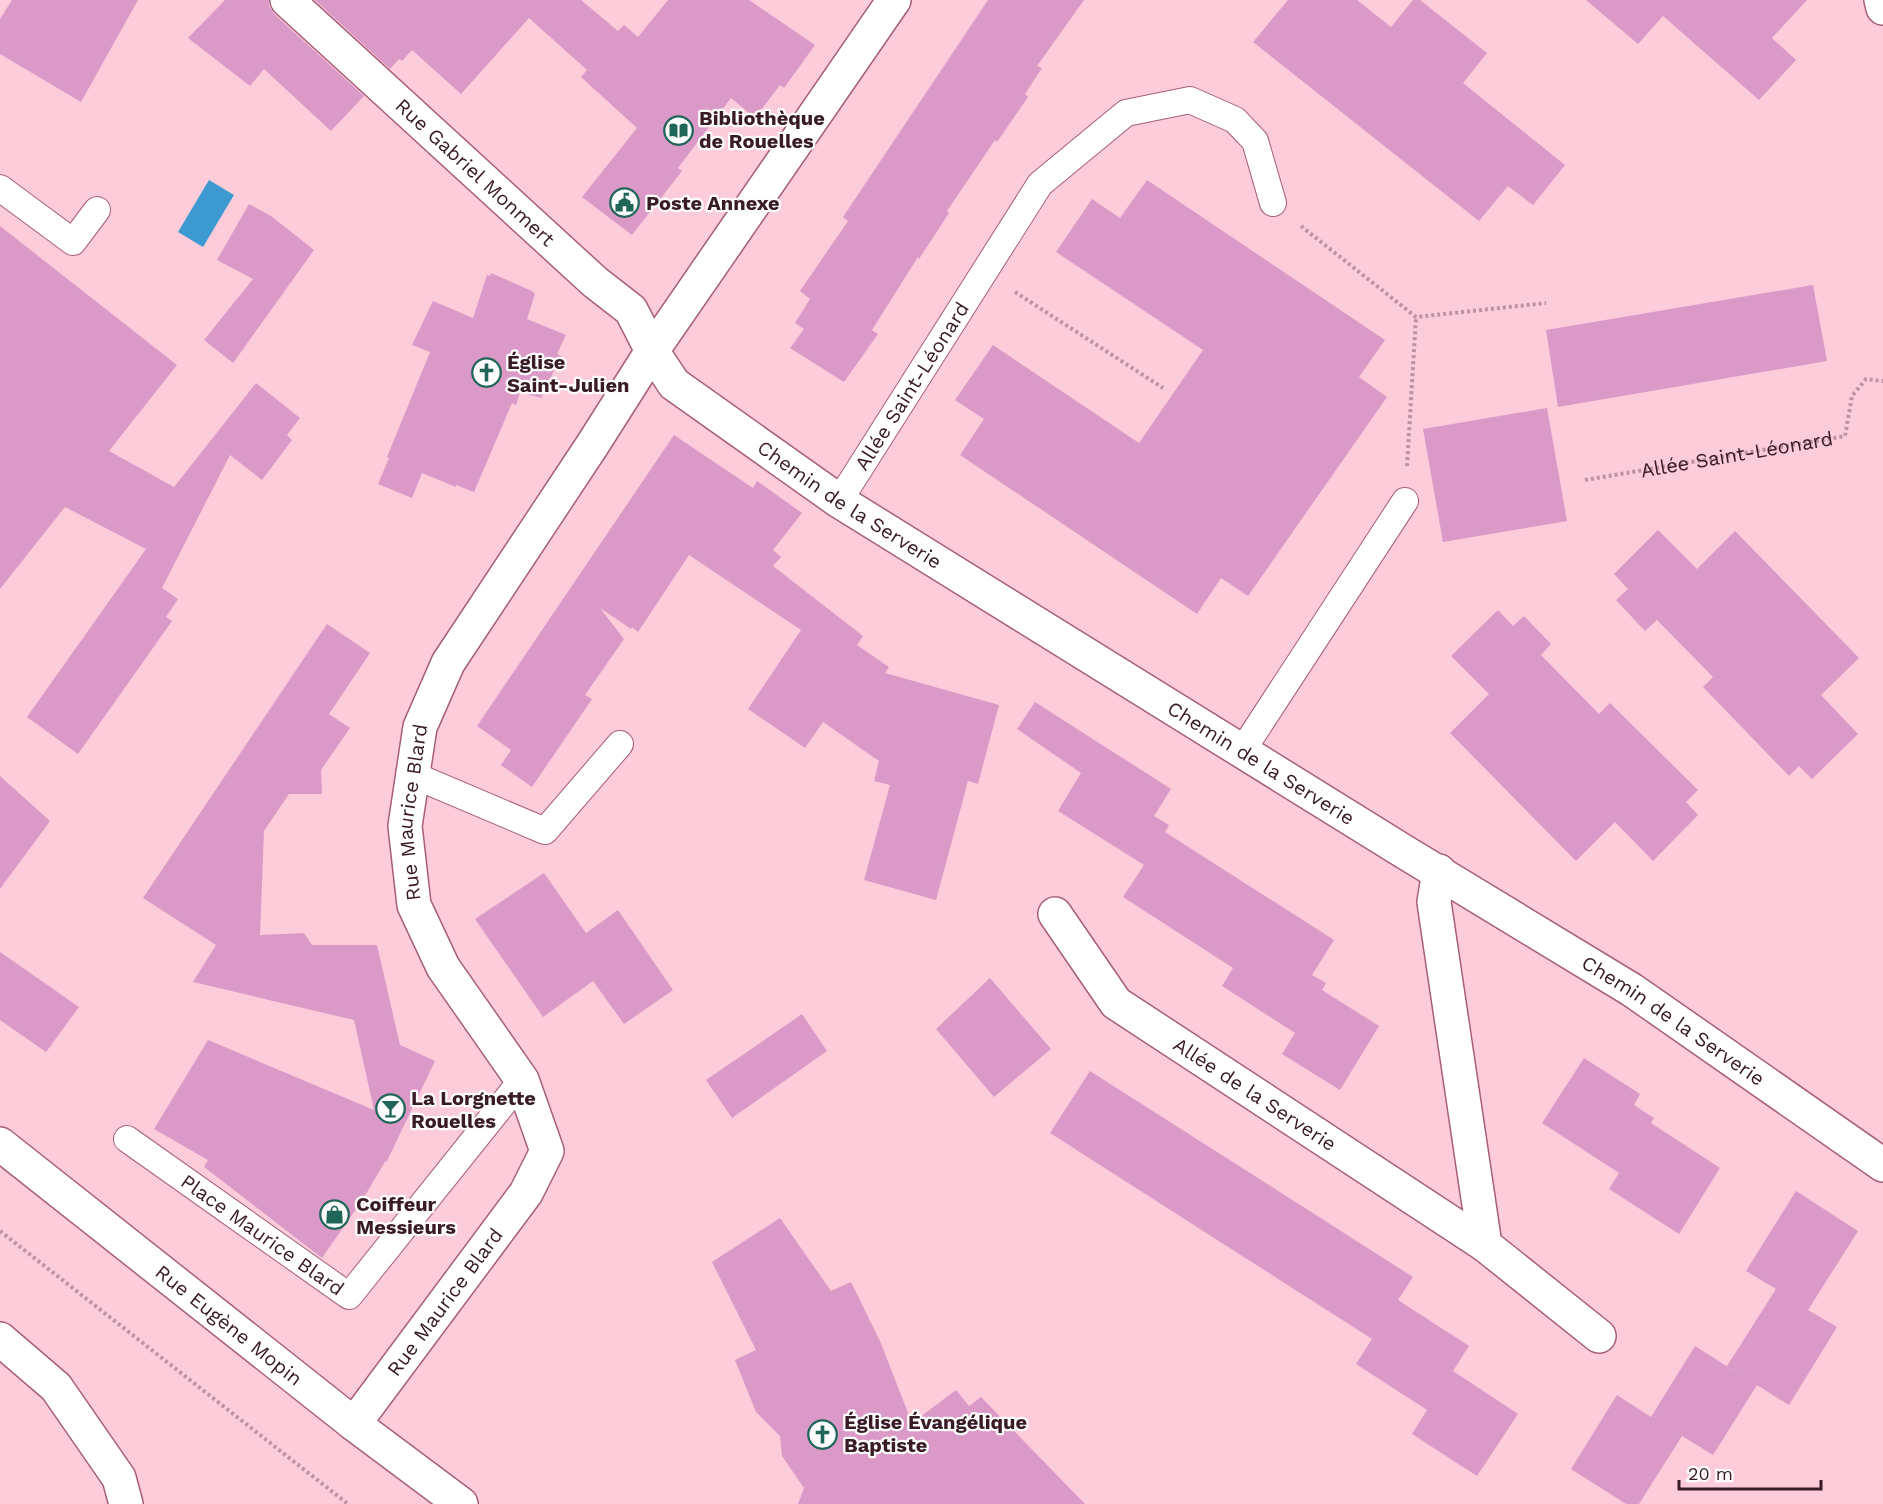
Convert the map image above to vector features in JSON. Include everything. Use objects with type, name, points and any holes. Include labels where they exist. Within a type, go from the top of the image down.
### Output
[{"type":"street","name":"Rue Gabriel Monmert","points":[[287,0],[595,282],[631,310],[651,351]]},
{"type":"street","name":"Rue Maurice Blard","points":[[354,1424],[526,1192],[547,1151],[522,1080],[443,967],[414,905],[405,826],[420,727],[444,669],[593,444],[651,351],[894,0]]},
{"type":"street","points":[[1881,0],[1883,8]]},
{"type":"street","name":"Chemin de la Serverie","points":[[651,351],[674,384],[839,501],[1632,990],[1883,1165]]},
{"type":"street","points":[[1439,872],[1434,902],[1485,1245]]},
{"type":"street","name":"Allée de la Serverie","points":[[1055,914],[1116,1003],[1485,1245],[1599,1336]]},
{"type":"street","name":"Rue Eugène Mopin","points":[[0,1144],[354,1424],[440,1486],[461,1504]]},
{"type":"street","points":[[0,1339],[56,1387],[119,1478],[126,1504]]},
{"type":"lane","name":"Allée Saint-Léonard","points":[[839,501],[1040,184],[1126,113],[1190,100],[1235,120],[1255,141],[1273,203]]},
{"type":"lane","points":[[0,188],[73,242],[97,210]]},
{"type":"lane","points":[[1242,751],[1405,501]]},
{"type":"lane","points":[[413,775],[545,831],[620,744]]},
{"type":"lane","name":"Place Maurice Blard","points":[[127,1139],[349,1296],[522,1080]]},
{"type":"path","points":[[1273,203],[1416,317],[1546,303]]},
{"type":"path","points":[[984,272],[1163,388]]},
{"type":"path","points":[[1405,501],[1416,317]]},
{"type":"path","name":"Allée Saint-Léonard","points":[[1585,480],[1845,436],[1851,396],[1866,379],[1883,381]]},
{"type":"path","points":[[0,1231],[348,1504]]},
{"type":"water","points":[[209,180],[234,195],[203,247],[178,232]]},
{"type":"building","points":[[12,0],[138,0],[81,102],[0,54],[0,19]]},
{"type":"building","points":[[225,0],[269,0],[269,6],[274,14],[364,96],[331,131],[264,69],[250,86],[188,38]]},
{"type":"building","points":[[315,0],[581,0],[618,31],[624,25],[638,37],[668,0],[749,0],[815,45],[784,88],[780,85],[755,118],[731,98],[678,168],[682,171],[632,235],[582,197],[637,128],[581,77],[587,70],[529,18],[461,94],[412,50],[390,69]]},
{"type":"building","points":[[988,0],[1084,0],[1037,66],[1042,68],[1025,94],[1028,97],[997,142],[995,140],[947,211],[949,213],[872,330],[878,334],[844,382],[790,348],[804,329],[795,323],[810,299],[800,291],[848,221],[843,217]]},
{"type":"building","points":[[1288,0],[1357,0],[1391,27],[1413,0],[1420,0],[1487,53],[1463,83],[1565,165],[1533,205],[1508,186],[1479,221],[1253,42]]},
{"type":"building","points":[[1586,0],[1807,0],[1772,38],[1796,60],[1759,100],[1663,16],[1638,44]]},
{"type":"building","points":[[1147,180],[1385,340],[1359,377],[1387,397],[1248,596],[1221,578],[1197,614],[960,455],[984,419],[955,400],[993,345],[1139,443],[1203,350],[1056,252],[1092,199],[1120,218]]},
{"type":"building","points":[[249,204],[271,216],[314,250],[233,363],[204,340],[253,279],[217,260]]},
{"type":"building","points":[[0,226],[177,365],[109,451],[174,487],[256,383],[300,418],[287,435],[292,440],[262,480],[230,455],[162,588],[178,599],[166,617],[172,621],[78,754],[27,717],[146,549],[65,507],[0,589]]},
{"type":"building","name":"Église Saint-Julien","points":[[491,273],[535,294],[527,319],[566,335],[557,354],[561,356],[541,398],[520,392],[516,405],[512,403],[474,492],[422,473],[412,498],[378,484],[430,352],[412,345],[433,301],[473,318],[487,275],[490,276]]},
{"type":"building","points":[[1813,285],[1827,361],[1558,407],[1546,330]]},
{"type":"building","points":[[1547,408],[1567,521],[1443,542],[1423,429]]},
{"type":"building","points":[[674,435],[753,488],[757,481],[802,513],[773,550],[781,557],[773,566],[863,636],[857,645],[889,667],[885,673],[999,705],[978,784],[968,781],[936,900],[864,880],[890,785],[874,781],[879,761],[823,722],[805,748],[748,709],[801,630],[689,555],[638,632],[600,608],[624,639],[585,695],[592,699],[532,787],[501,765],[511,750],[477,726]]},
{"type":"building","points":[[1658,530],[1697,569],[1735,531],[1859,658],[1821,695],[1858,734],[1812,779],[1799,766],[1789,776],[1703,687],[1713,677],[1657,620],[1645,631],[1616,600],[1628,589],[1614,574]]},
{"type":"building","points":[[1498,610],[1513,626],[1524,616],[1551,644],[1541,655],[1599,714],[1610,703],[1698,790],[1686,802],[1698,815],[1653,861],[1615,822],[1576,861],[1450,733],[1489,694],[1451,656]]},
{"type":"building","points":[[327,624],[370,653],[329,714],[350,728],[321,770],[322,794],[289,794],[264,831],[260,935],[304,933],[312,945],[377,945],[400,1045],[435,1061],[386,1163],[386,1160],[363,1199],[322,1258],[204,1167],[208,1160],[154,1129],[208,1040],[374,1110],[354,1020],[193,982],[216,945],[143,898]]},
{"type":"building","points":[[1035,702],[1171,789],[1154,816],[1169,825],[1165,832],[1334,940],[1312,975],[1326,983],[1322,990],[1379,1026],[1340,1090],[1282,1054],[1295,1033],[1222,986],[1233,968],[1123,897],[1144,865],[1058,811],[1081,773],[1017,729]]},
{"type":"building","points":[[0,776],[50,821],[0,889]]},
{"type":"building","points":[[544,873],[586,933],[618,910],[673,990],[624,1024],[593,981],[543,1017],[475,919]]},
{"type":"building","points":[[0,952],[79,1007],[46,1052],[0,1020]]},
{"type":"building","points":[[990,978],[1051,1049],[994,1097],[936,1029]]},
{"type":"building","points":[[802,1014],[827,1051],[732,1118],[706,1080]]},
{"type":"building","points":[[1584,1058],[1640,1094],[1634,1105],[1654,1118],[1651,1123],[1720,1168],[1679,1234],[1609,1189],[1619,1173],[1542,1123]]},
{"type":"building","points":[[1090,1071],[1413,1277],[1398,1300],[1469,1346],[1453,1371],[1518,1414],[1477,1476],[1412,1434],[1427,1410],[1356,1364],[1372,1339],[1050,1133]]},
{"type":"building","points":[[1796,1191],[1858,1231],[1808,1310],[1837,1327],[1789,1405],[1757,1385],[1713,1455],[1682,1436],[1639,1504],[1626,1504],[1571,1469],[1617,1395],[1651,1417],[1695,1346],[1739,1374],[1727,1366],[1776,1289],[1746,1271]]},
{"type":"building","points":[[780,1218],[831,1291],[851,1282],[880,1341],[912,1423],[956,1390],[969,1406],[981,1397],[1085,1504],[798,1504],[804,1488],[782,1456],[780,1436],[756,1412],[735,1360],[756,1350],[712,1262]]},
{"type":"place","name":"Bibliothèque de Rouelles","points":[[678,130]]},
{"type":"place","name":"Poste Annexe","points":[[625,203]]},
{"type":"place","name":"Église Saint-Julien","points":[[486,373]]},
{"type":"place","name":"La Lorgnette Rouelles","points":[[390,1109]]},
{"type":"place","name":"Coiffeur Messieurs","points":[[335,1215]]},
{"type":"place","name":"Église Évangélique Baptiste","points":[[823,1434]]}]
